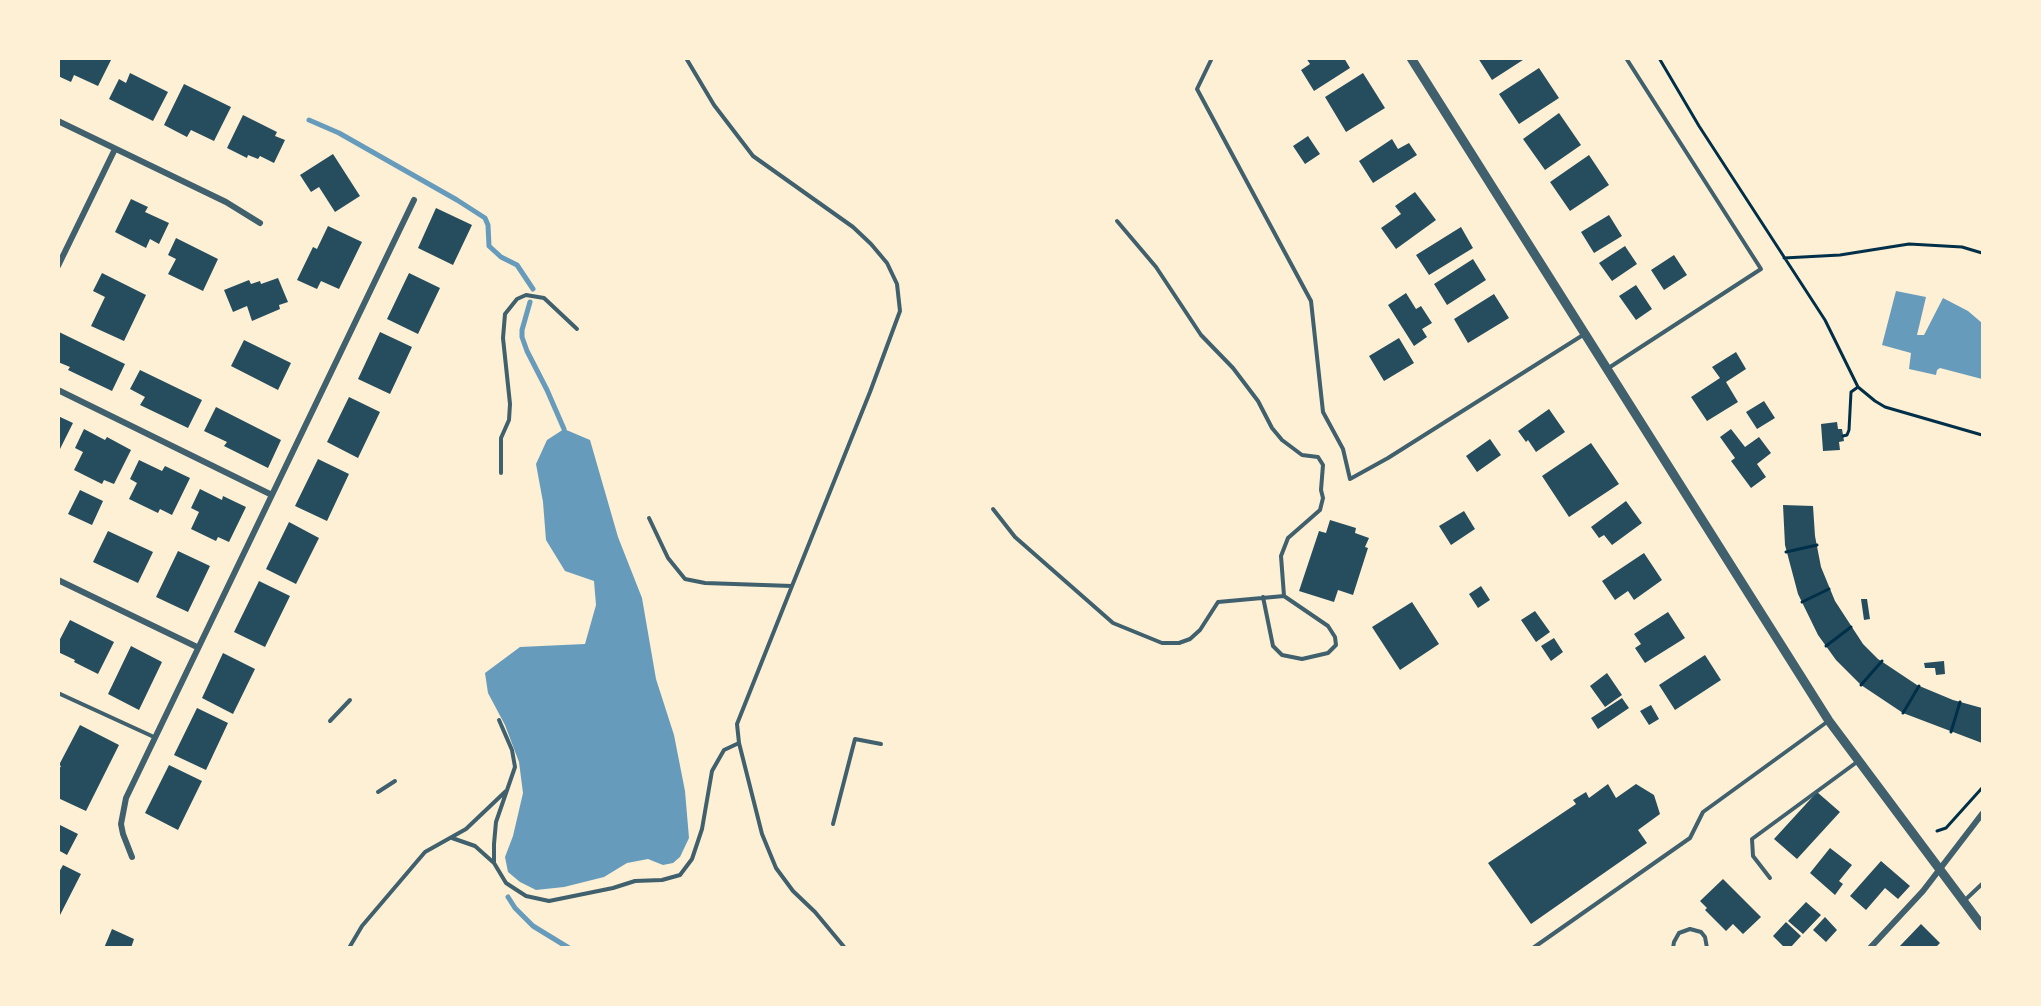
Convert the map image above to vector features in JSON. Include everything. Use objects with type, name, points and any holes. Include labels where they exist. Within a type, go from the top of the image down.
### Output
[{"type":"street","points":[[1411,58],[1829,721],[1857,762],[1983,926]]},
{"type":"street","points":[[58,121],[225,202],[260,223]]},
{"type":"street","points":[[58,266],[115,148]]},
{"type":"street","points":[[132,857],[123,834],[123,807],[138,769],[414,200]]},
{"type":"street","points":[[58,390],[272,495]]},
{"type":"street","points":[[58,580],[197,647]]},
{"type":"street","points":[[1870,948],[1923,891],[1983,814]]},
{"type":"lane","points":[[686,58],[714,105],[753,156],[853,227],[887,263],[897,284],[900,311],[891,338],[737,724],[739,743],[762,834],[776,868],[793,891],[845,948]]},
{"type":"lane","points":[[1212,58],[1197,89],[1311,301],[1323,412],[1343,449],[1350,479],[1388,458],[1584,334]]},
{"type":"lane","points":[[1606,369],[1761,269],[1626,58]]},
{"type":"lane","points":[[1117,220],[1156,267],[1201,335],[1233,368],[1258,401],[1272,428],[1282,440],[1302,455],[1318,457],[1323,465],[1321,490],[1323,498],[1320,510],[1288,538],[1281,556],[1284,596]]},
{"type":"lane","points":[[501,473],[501,438],[509,420],[510,404],[503,338],[505,314],[517,299],[526,295],[544,298],[577,329]]},
{"type":"lane","points":[[993,509],[1015,537],[1113,622],[1162,643],[1179,643],[1190,639],[1200,630],[1218,602],[1263,597],[1284,596],[1328,626],[1335,637],[1336,645],[1328,653],[1302,659],[1282,656],[1273,646],[1263,597]]},
{"type":"lane","points":[[649,518],[668,558],[685,579],[705,583],[792,586]]},
{"type":"lane","points":[[58,693],[154,737]]},
{"type":"lane","points":[[330,722],[350,700]]},
{"type":"lane","points":[[494,863],[496,822],[515,767],[512,750],[499,720]]},
{"type":"lane","points":[[1533,948],[1690,838],[1702,812],[1829,721]]},
{"type":"lane","points":[[833,824],[855,739],[881,744]]},
{"type":"lane","points":[[452,838],[475,846],[494,863],[506,883],[526,896],[549,901],[613,888],[635,880],[662,880],[680,875],[692,859],[702,829],[712,771],[724,750],[739,743]]},
{"type":"lane","points":[[1770,878],[1753,856],[1752,838],[1857,762]]},
{"type":"lane","points":[[378,792],[395,781]]},
{"type":"lane","points":[[349,948],[362,926],[424,852],[466,829],[506,791]]},
{"type":"lane","points":[[1964,901],[1983,884]]},
{"type":"lane","points":[[1673,948],[1679,933],[1690,929],[1701,932],[1705,937],[1707,948]]},
{"type":"path","points":[[1659,58],[1699,126],[1825,320],[1858,387],[1885,407],[1983,435]]},
{"type":"path","points":[[1784,258],[1840,255],[1909,244],[1962,247],[1983,253]]},
{"type":"path","points":[[1843,436],[1847,435],[1849,430],[1851,392],[1858,387]]},
{"type":"path","points":[[1786,552],[1817,545]]},
{"type":"path","points":[[1802,602],[1829,589]]},
{"type":"path","points":[[1826,646],[1851,627]]},
{"type":"path","points":[[1861,685],[1881,661]]},
{"type":"path","points":[[1903,713],[1919,686]]},
{"type":"path","points":[[1951,732],[1960,702]]},
{"type":"path","points":[[1937,831],[1946,828],[1983,788]]},
{"type":"water","points":[[1896,291],[1926,297],[1917,335],[1924,335],[1943,298],[1968,311],[1982,323],[1982,379],[1940,368],[1936,375],[1909,369],[1911,353],[1882,345]]},
{"type":"water","points":[[564,429],[590,440],[618,537],[642,598],[656,679],[674,735],[685,791],[689,838],[680,857],[673,863],[663,865],[648,859],[627,863],[604,877],[564,887],[536,890],[520,882],[508,872],[505,857],[513,836],[523,793],[519,762],[505,725],[488,693],[485,673],[520,647],[585,644],[596,605],[594,581],[565,571],[546,540],[543,502],[536,464],[547,440]]},
{"type":"building","points":[[58,58],[112,58],[98,86],[74,75],[71,82],[58,76]]},
{"type":"building","points":[[1306,58],[1344,58],[1350,68],[1314,91],[1301,70],[1310,64]]},
{"type":"building","points":[[1478,58],[1526,58],[1492,80]]},
{"type":"building","points":[[1539,68],[1559,98],[1519,124],[1499,94]]},
{"type":"building","points":[[130,73],[168,92],[153,121],[109,99],[119,79],[126,83]]},
{"type":"building","points":[[1363,73],[1385,108],[1346,132],[1325,97]]},
{"type":"building","points":[[184,84],[231,107],[214,141],[191,130],[187,137],[164,125]]},
{"type":"building","points":[[1559,113],[1581,145],[1545,170],[1523,139]]},
{"type":"building","points":[[243,115],[277,132],[275,136],[285,140],[274,163],[260,156],[258,159],[248,155],[247,158],[227,148]]},
{"type":"building","points":[[1308,136],[1320,154],[1305,164],[1293,146]]},
{"type":"building","points":[[1392,139],[1398,149],[1409,143],[1417,155],[1373,183],[1359,161]]},
{"type":"building","points":[[333,154],[360,196],[335,212],[319,187],[311,192],[300,175]]},
{"type":"building","points":[[1589,155],[1609,185],[1570,211],[1550,182]]},
{"type":"building","points":[[1415,192],[1436,220],[1396,249],[1381,228],[1401,214],[1395,206]]},
{"type":"building","points":[[131,199],[148,207],[145,212],[169,223],[159,244],[150,239],[146,248],[115,232]]},
{"type":"building","points":[[436,208],[472,225],[453,265],[418,248]]},
{"type":"building","points":[[1609,215],[1622,236],[1594,253],[1581,232]]},
{"type":"building","points":[[328,226],[362,242],[339,289],[321,281],[317,289],[297,280],[313,247],[317,249]]},
{"type":"building","points":[[1461,227],[1473,248],[1429,275],[1416,255]]},
{"type":"building","points":[[176,238],[218,259],[203,291],[168,274],[176,259],[168,255]]},
{"type":"building","points":[[1625,246],[1637,264],[1612,281],[1599,263]]},
{"type":"building","points":[[1674,255],[1687,275],[1664,290],[1651,270]]},
{"type":"building","points":[[1473,259],[1486,280],[1447,305],[1434,284]]},
{"type":"building","points":[[102,273],[146,295],[124,341],[91,326],[105,297],[93,291]]},
{"type":"building","points":[[409,273],[440,288],[418,334],[387,319]]},
{"type":"building","points":[[278,278],[288,302],[279,305],[280,309],[252,321],[247,306],[233,312],[224,290],[249,280],[251,284],[260,281],[261,284]]},
{"type":"building","points":[[1636,285],[1652,309],[1636,320],[1619,296]]},
{"type":"building","points":[[1406,293],[1416,309],[1421,306],[1432,323],[1422,329],[1427,337],[1414,346],[1388,305]]},
{"type":"building","points":[[1494,294],[1509,318],[1468,343],[1454,319]]},
{"type":"building","points":[[59,332],[125,364],[112,391],[68,370],[70,367],[58,362]]},
{"type":"building","points":[[380,332],[412,347],[390,394],[358,379]]},
{"type":"building","points":[[1399,338],[1414,363],[1384,381],[1369,356]]},
{"type":"building","points":[[244,340],[291,363],[278,390],[231,366]]},
{"type":"building","points":[[1736,352],[1746,369],[1726,382],[1738,402],[1707,421],[1691,397],[1720,378],[1712,367]]},
{"type":"building","points":[[140,370],[202,400],[188,428],[140,405],[145,397],[130,389]]},
{"type":"building","points":[[349,397],[380,412],[358,458],[327,442]]},
{"type":"building","points":[[1764,401],[1775,418],[1757,429],[1746,412]]},
{"type":"building","points":[[216,407],[281,440],[268,468],[224,446],[227,442],[204,431]]},
{"type":"building","points":[[1549,409],[1565,432],[1536,452],[1518,431]]},
{"type":"building","points":[[58,416],[73,423],[58,453]]},
{"type":"building","points":[[1837,422],[1838,429],[1842,429],[1844,441],[1839,442],[1840,450],[1823,451],[1821,424]]},
{"type":"building","points":[[84,429],[105,440],[107,437],[131,450],[114,484],[104,480],[102,484],[74,470],[83,452],[75,448]]},
{"type":"building","points":[[1731,429],[1745,447],[1759,437],[1771,453],[1757,464],[1766,477],[1751,488],[1731,461],[1735,458],[1720,437]]},
{"type":"building","points":[[1490,439],[1501,455],[1477,472],[1466,456]]},
{"type":"building","points":[[1591,443],[1619,484],[1569,517],[1542,476]]},
{"type":"building","points":[[318,459],[349,474],[327,521],[295,506]]},
{"type":"building","points":[[139,460],[162,471],[165,466],[190,478],[172,515],[160,509],[158,513],[129,499],[137,483],[130,479]]},
{"type":"building","points":[[200,489],[222,500],[223,496],[246,507],[229,542],[218,537],[216,541],[191,529],[199,512],[191,508]]},
{"type":"building","points":[[80,490],[103,501],[92,525],[68,514]]},
{"type":"building","points":[[1626,501],[1642,523],[1612,545],[1604,535],[1599,538],[1591,527]]},
{"type":"building","points":[[1783,505],[1813,506],[1815,536],[1821,567],[1835,601],[1863,644],[1878,659],[1917,685],[1953,700],[1982,708],[1982,743],[1903,713],[1861,685],[1836,660],[1818,635],[1798,594],[1785,545]]},
{"type":"building","points":[[1464,511],[1475,529],[1451,545],[1439,526]]},
{"type":"building","points":[[1330,520],[1356,528],[1355,533],[1369,538],[1353,595],[1338,590],[1334,602],[1299,591],[1319,531],[1326,533]]},
{"type":"building","points":[[289,522],[319,538],[296,584],[266,569]]},
{"type":"building","points":[[108,531],[153,552],[138,583],[93,562]]},
{"type":"building","points":[[178,551],[210,566],[188,612],[156,597]]},
{"type":"building","points":[[1644,553],[1662,580],[1634,600],[1628,591],[1615,600],[1602,581]]},
{"type":"building","points":[[259,581],[290,596],[265,647],[234,632]]},
{"type":"building","points":[[1481,586],[1490,600],[1478,608],[1469,594]]},
{"type":"building","points":[[1861,599],[1867,599],[1870,619],[1864,620]]},
{"type":"building","points":[[1412,602],[1439,644],[1400,670],[1372,627]]},
{"type":"building","points":[[1535,611],[1550,632],[1536,642],[1521,620]]},
{"type":"building","points":[[1668,612],[1685,638],[1645,663],[1635,648],[1641,644],[1634,634]]},
{"type":"building","points":[[70,620],[114,642],[98,674],[58,652],[58,643]]},
{"type":"building","points":[[1554,638],[1563,652],[1551,661],[1541,646]]},
{"type":"building","points":[[131,646],[162,662],[139,710],[108,694]]},
{"type":"building","points":[[223,653],[255,669],[233,714],[202,698]]},
{"type":"building","points":[[1705,655],[1721,680],[1675,710],[1659,685]]},
{"type":"building","points":[[1944,661],[1945,674],[1936,675],[1935,668],[1925,668],[1924,663]]},
{"type":"building","points":[[1607,673],[1622,695],[1605,707],[1590,686]]},
{"type":"building","points":[[1622,698],[1629,708],[1598,729],[1591,718]]},
{"type":"building","points":[[1651,705],[1659,719],[1649,725],[1640,711]]},
{"type":"building","points":[[197,708],[228,723],[206,770],[174,755]]},
{"type":"building","points":[[80,725],[119,745],[86,811],[58,798],[58,771],[61,766],[59,765]]},
{"type":"building","points":[[169,765],[202,781],[178,830],[145,813]]},
{"type":"building","points":[[1608,784],[1616,798],[1636,784],[1654,795],[1660,814],[1638,830],[1647,843],[1531,924],[1488,863],[1576,804],[1573,800],[1586,792],[1589,798]]},
{"type":"building","points":[[1817,792],[1840,812],[1797,859],[1774,839]]},
{"type":"building","points":[[58,824],[78,834],[67,855],[58,850]]},
{"type":"building","points":[[1830,848],[1852,865],[1839,881],[1843,884],[1835,895],[1810,873]]},
{"type":"building","points":[[1881,861],[1910,886],[1898,899],[1885,888],[1866,910],[1850,896]]},
{"type":"building","points":[[63,865],[81,874],[58,919],[58,874]]},
{"type":"building","points":[[1723,879],[1761,917],[1743,934],[1733,924],[1726,931],[1705,910],[1707,908],[1700,901]]},
{"type":"building","points":[[1806,902],[1821,915],[1803,934],[1788,921]]},
{"type":"building","points":[[1825,917],[1837,930],[1826,942],[1813,930]]},
{"type":"building","points":[[1786,922],[1801,936],[1790,948],[1785,948],[1773,936]]},
{"type":"building","points":[[1921,924],[1940,943],[1935,948],[1898,948]]},
{"type":"building","points":[[112,929],[134,939],[131,948],[104,948]]},
{"type":"waterway","points":[[309,120],[339,133],[485,218],[488,225],[489,246],[501,257],[517,265],[533,289]]},
{"type":"waterway","points":[[530,302],[522,337],[564,429]]},
{"type":"waterway","points":[[508,897],[515,908],[533,926],[569,948]]}]
